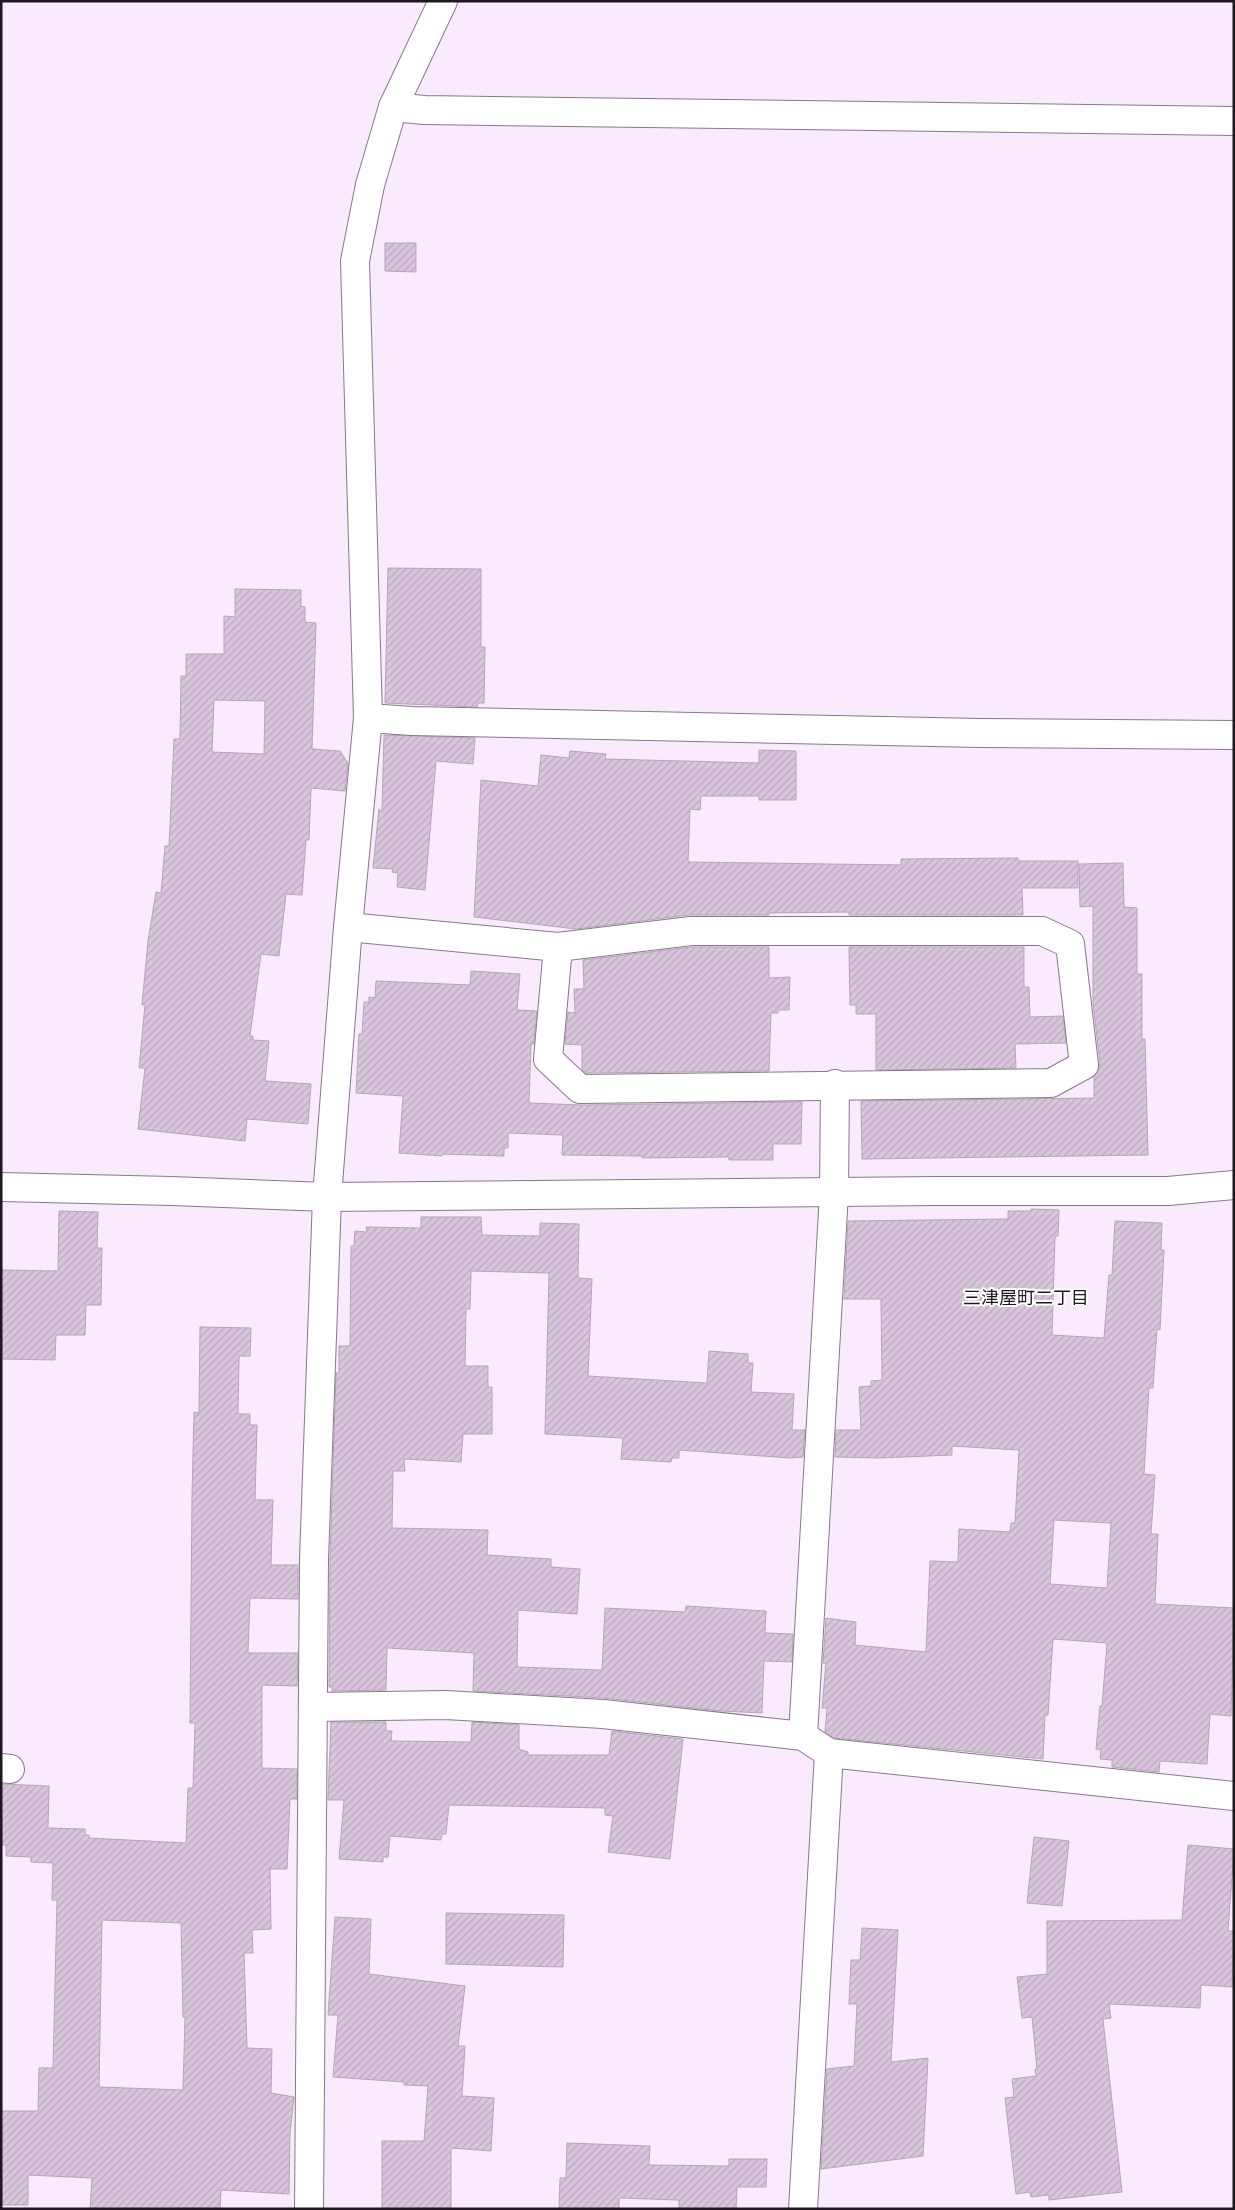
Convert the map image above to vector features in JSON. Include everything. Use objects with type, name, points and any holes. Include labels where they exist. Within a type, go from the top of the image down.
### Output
[{"type":"street","points":[[309,2209],[314,1559],[327,1197],[348,926],[368,718],[356,261],[370,185],[393,107],[442,1]]},
{"type":"street","points":[[393,107],[444,110],[1234,121]]},
{"type":"street","points":[[368,718],[432,722],[980,733],[1234,735]]},
{"type":"street","points":[[348,926],[558,947],[691,931],[1042,931],[1070,944],[1084,1065],[1051,1083],[835,1084],[580,1089],[548,1059],[558,947]]},
{"type":"street","points":[[803,1736],[834,1193],[835,1084]]},
{"type":"street","points":[[1,1187],[327,1197],[935,1191],[1168,1191],[1234,1185]]},
{"type":"street","points":[[314,1707],[446,1705],[602,1714],[803,1736],[829,1753],[1234,1796]]},
{"type":"street","points":[[803,2209],[829,1753]]},
{"type":"building","points":[[385,243],[416,243],[416,272],[385,271]]},
{"type":"building","points":[[388,568],[481,569],[481,647],[485,647],[484,703],[478,703],[477,707],[385,703]]},
{"type":"building","points":[[235,589],[301,590],[301,606],[305,607],[305,622],[316,623],[312,749],[340,751],[348,763],[345,791],[311,788],[309,840],[306,840],[302,895],[286,894],[279,956],[261,954],[250,1036],[253,1036],[253,1040],[269,1041],[265,1081],[311,1084],[308,1124],[247,1119],[245,1141],[138,1129],[145,1068],[139,1068],[145,1005],[142,1005],[148,941],[156,892],[161,893],[165,846],[169,846],[174,739],[180,739],[181,676],[186,676],[186,654],[224,654],[224,616],[235,617]],"holes":[[[214,700],[265,701],[264,754],[212,752]]]},
{"type":"building","points":[[384,735],[475,738],[473,764],[436,761],[425,890],[397,887],[398,873],[392,872],[393,869],[373,868],[379,809],[382,812]]},
{"type":"building","points":[[759,750],[796,751],[796,800],[759,800],[759,796],[701,796],[700,810],[690,809],[688,862],[901,865],[901,859],[1018,858],[1018,861],[1078,861],[1078,888],[1022,888],[1023,915],[849,915],[849,912],[689,915],[576,929],[474,917],[481,780],[538,786],[541,755],[569,758],[570,751],[606,754],[605,759],[759,763]]},
{"type":"building","points":[[1123,863],[1124,907],[1137,908],[1137,974],[1142,974],[1142,1039],[1145,1039],[1148,1155],[862,1159],[861,1101],[1094,1098],[1094,1076],[1098,1072],[1100,1063],[1093,1003],[1093,906],[1080,907],[1079,864]]},
{"type":"building","points":[[692,947],[769,947],[769,978],[790,977],[789,1010],[778,1010],[778,1013],[771,1013],[769,1071],[586,1073],[582,1070],[582,1045],[565,1044],[568,1012],[575,1013],[574,989],[584,989],[583,960]]},
{"type":"building","points":[[849,947],[1024,947],[1024,987],[1029,987],[1030,1017],[1063,1016],[1066,1043],[1015,1044],[1016,1068],[876,1070],[876,1014],[856,1014],[856,1005],[850,1005]]},
{"type":"building","points":[[471,971],[520,974],[517,1010],[537,1011],[534,1044],[531,1044],[529,1103],[582,1105],[802,1102],[801,1144],[773,1144],[773,1160],[729,1160],[729,1157],[642,1158],[642,1156],[562,1155],[563,1135],[508,1133],[508,1148],[504,1148],[504,1156],[442,1154],[442,1156],[399,1153],[403,1096],[356,1093],[359,1034],[362,1034],[364,1002],[369,1002],[369,997],[375,998],[376,981],[470,985]]},
{"type":"building","points":[[1031,1209],[1059,1210],[1058,1236],[1055,1236],[1052,1335],[1104,1338],[1109,1275],[1112,1275],[1115,1221],[1162,1223],[1161,1250],[1164,1250],[1160,1330],[1157,1329],[1153,1388],[1149,1388],[1144,1474],[1155,1475],[1151,1534],[1158,1534],[1155,1604],[1234,1608],[1231,1716],[1210,1714],[1207,1764],[1160,1761],[1159,1772],[1112,1767],[1112,1760],[1100,1759],[1101,1750],[1096,1749],[1100,1706],[1102,1706],[1107,1643],[1053,1639],[1048,1715],[1045,1715],[1043,1759],[834,1738],[825,1732],[827,1708],[822,1708],[826,1663],[823,1663],[826,1618],[856,1622],[855,1645],[926,1652],[930,1561],[958,1562],[959,1529],[1010,1532],[1011,1523],[1015,1523],[1019,1450],[952,1446],[952,1455],[879,1458],[835,1457],[836,1430],[861,1430],[859,1387],[871,1386],[871,1381],[882,1380],[881,1299],[844,1299],[848,1221],[1008,1219],[1008,1211],[1031,1211]],"holes":[[[1054,1520],[1111,1523],[1107,1588],[1050,1584]]]},
{"type":"building","points":[[59,1211],[98,1212],[97,1248],[102,1248],[101,1305],[86,1305],[85,1335],[56,1335],[55,1360],[1,1359],[1,1270],[58,1271]]},
{"type":"building","points":[[421,1217],[481,1217],[482,1235],[540,1236],[540,1223],[579,1224],[578,1278],[592,1279],[588,1376],[707,1383],[709,1351],[748,1354],[748,1363],[753,1363],[751,1392],[794,1394],[792,1430],[805,1430],[803,1457],[790,1458],[679,1450],[679,1458],[672,1458],[671,1462],[621,1459],[623,1438],[545,1434],[549,1273],[471,1271],[470,1309],[466,1309],[465,1366],[488,1366],[488,1387],[492,1387],[492,1434],[463,1434],[461,1462],[404,1459],[405,1471],[393,1471],[392,1528],[488,1530],[487,1555],[551,1559],[551,1567],[580,1569],[577,1614],[518,1610],[517,1667],[602,1670],[605,1608],[685,1612],[686,1606],[766,1611],[765,1633],[793,1634],[792,1662],[764,1661],[762,1713],[721,1711],[604,1698],[473,1691],[474,1653],[387,1648],[386,1690],[332,1691],[332,1687],[329,1687],[330,1559],[336,1373],[339,1373],[339,1346],[350,1346],[351,1246],[354,1246],[355,1231],[367,1232],[366,1227],[421,1228]]},
{"type":"building","points":[[200,1327],[251,1328],[250,1356],[239,1356],[238,1414],[250,1414],[250,1425],[257,1425],[255,1500],[273,1500],[271,1565],[298,1565],[298,1599],[250,1598],[248,1653],[298,1653],[297,1686],[262,1685],[262,1768],[297,1769],[297,1799],[290,1799],[287,1869],[270,1869],[271,1929],[252,1930],[253,1953],[244,1953],[247,2048],[272,2049],[271,2093],[294,2097],[290,2133],[289,2194],[221,2190],[220,2209],[90,2209],[92,2178],[28,2175],[28,2205],[1,2205],[1,2111],[38,2111],[39,2068],[53,2068],[57,1900],[52,1900],[53,1863],[31,1862],[31,1857],[6,1856],[6,1845],[1,1845],[1,1784],[49,1786],[48,1828],[85,1829],[85,1835],[89,1835],[89,1838],[186,1843],[188,1788],[193,1788],[195,1723],[190,1723],[192,1496],[194,1412],[199,1413]],"holes":[[[102,1920],[181,1923],[183,2017],[185,2017],[183,2090],[99,2087]]]},
{"type":"building","points":[[331,1722],[386,1722],[386,1731],[392,1731],[391,1741],[471,1742],[472,1722],[519,1725],[519,1749],[528,1752],[528,1755],[609,1755],[612,1731],[683,1739],[670,1859],[608,1852],[613,1816],[605,1815],[605,1808],[449,1805],[446,1834],[442,1834],[441,1840],[390,1836],[388,1857],[383,1857],[383,1862],[339,1859],[344,1800],[328,1800]]},
{"type":"building","points":[[1034,1837],[1069,1841],[1062,1906],[1027,1903]]},
{"type":"building","points":[[1188,1845],[1234,1849],[1228,1931],[1234,1931],[1232,1987],[1201,1985],[1200,2008],[1109,2004],[1111,2018],[1103,2019],[1122,2192],[1049,2200],[1049,2195],[1031,2197],[1030,2192],[1016,2194],[1005,2098],[1014,2097],[1012,2079],[1036,2076],[1035,2069],[1037,2069],[1032,2017],[1022,2018],[1017,1977],[1047,1974],[1047,1921],[1182,1920]]},
{"type":"building","points":[[446,1913],[564,1915],[563,1967],[446,1964]]},
{"type":"building","points":[[335,1917],[371,1919],[369,1974],[465,1986],[458,2046],[465,2046],[462,2096],[494,2098],[491,2151],[451,2148],[451,2209],[382,2209],[382,2141],[424,2141],[428,2086],[404,2085],[404,2082],[333,2077],[338,2015],[328,2015]]},
{"type":"building","points":[[862,1928],[898,1930],[891,2062],[928,2058],[923,2156],[821,2169],[827,2069],[854,2066],[857,2004],[849,2004],[851,1960],[860,1960]]},
{"type":"building","points":[[567,2143],[650,2146],[649,2165],[729,2166],[729,2159],[767,2159],[766,2187],[737,2187],[736,2209],[679,2209],[679,2200],[619,2198],[619,2209],[559,2209],[560,2178],[566,2178]]},
{"type":"district","name":"三津屋町二丁目","points":[[1026,1298]]}]
